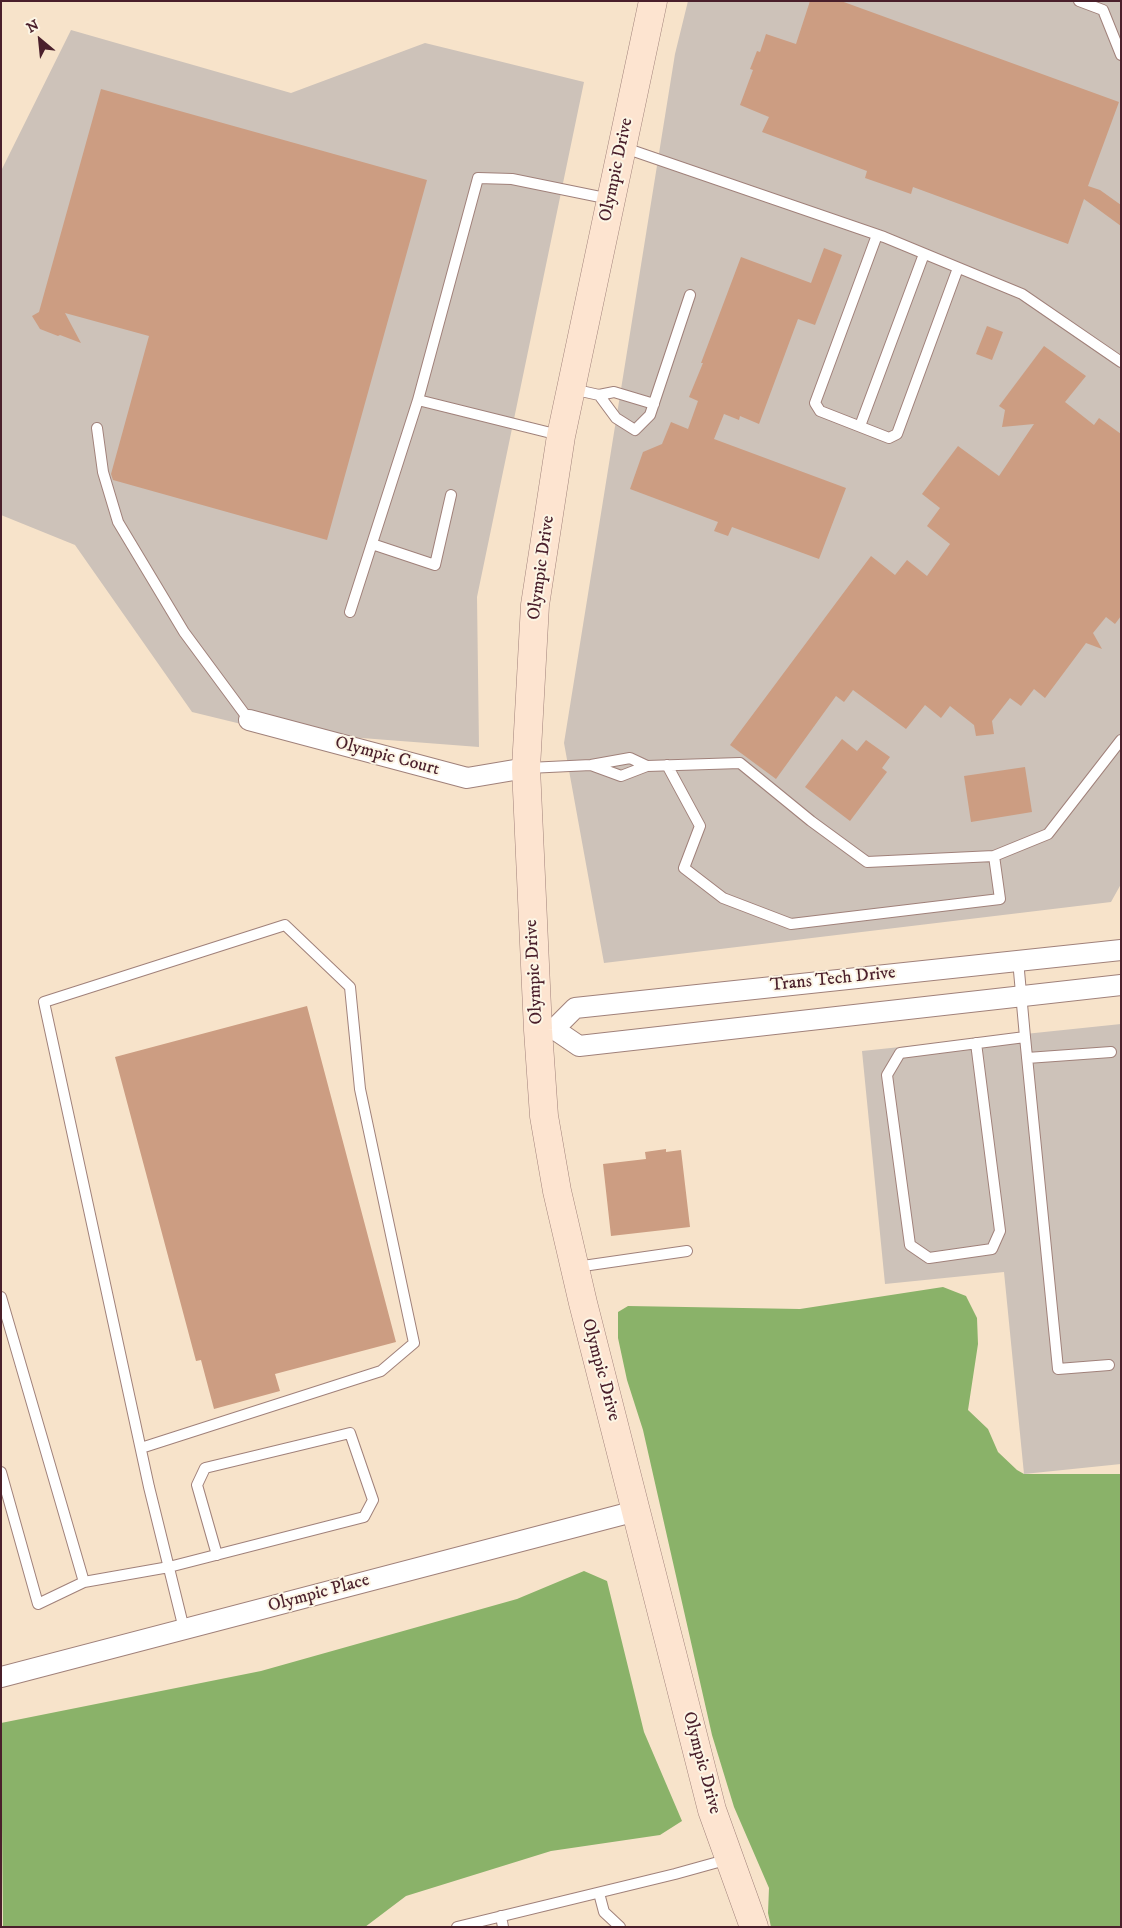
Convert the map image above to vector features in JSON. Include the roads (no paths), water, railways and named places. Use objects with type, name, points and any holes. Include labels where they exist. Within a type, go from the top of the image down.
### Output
[{"type":"street","name":"Olympic Drive","points":[[653,1],[561,436],[535,605],[526,768],[546,1030],[544,1116],[557,1191],[575,1268],[712,1810],[754,1927]]},
{"type":"street","name":"Olympic Court","points":[[249,720],[467,778],[526,768]]},
{"type":"street","name":"Trans Tech Drive","points":[[1121,950],[575,1008],[546,1030],[579,1046],[1121,985]]},
{"type":"street","name":"Olympic Place","points":[[1,1677],[636,1511]]},
{"type":"lane","points":[[1079,1],[1103,10],[1121,55]]},
{"type":"lane","points":[[621,146],[877,235],[1022,294],[1121,362]]},
{"type":"lane","points":[[350,612],[418,400],[478,178],[512,179],[611,199]]},
{"type":"lane","points":[[877,235],[815,402],[820,411],[889,438],[897,434],[958,268]]},
{"type":"lane","points":[[860,426],[924,254]]},
{"type":"lane","points":[[599,395],[616,418],[635,430],[650,415],[690,295]]},
{"type":"lane","points":[[571,389],[599,395],[614,392],[654,404]]},
{"type":"lane","points":[[418,400],[561,436]]},
{"type":"lane","points":[[97,428],[103,472],[118,522],[184,632],[249,720]]},
{"type":"lane","points":[[372,544],[435,565],[451,495]]},
{"type":"lane","points":[[591,766],[621,776],[647,766],[740,763],[811,822],[868,862],[994,856],[1048,834],[1121,740]]},
{"type":"lane","points":[[526,768],[591,766],[630,758],[647,766]]},
{"type":"lane","points":[[667,765],[700,826],[684,868],[723,898],[791,924],[1000,898],[994,856]]},
{"type":"lane","points":[[141,1448],[381,1372],[414,1343],[360,1088],[350,987],[285,925],[44,1002],[141,1448],[184,1629]]},
{"type":"lane","points":[[1018,960],[1058,1369],[1109,1365]]},
{"type":"lane","points":[[976,1043],[1000,1231],[992,1249],[929,1258],[910,1245],[887,1075],[900,1053],[976,1043],[1025,1037]]},
{"type":"lane","points":[[1027,1058],[1111,1052]]},
{"type":"lane","points":[[575,1268],[687,1252]]},
{"type":"lane","points":[[1,1297],[84,1582]]},
{"type":"lane","points":[[1,1472],[38,1604],[84,1582],[169,1567],[364,1517],[373,1500],[350,1433],[205,1468],[198,1485],[217,1554]]},
{"type":"lane","points":[[458,1927],[502,1922],[599,1892],[730,1859]]},
{"type":"lane","points":[[599,1892],[604,1912],[620,1927]]}]
